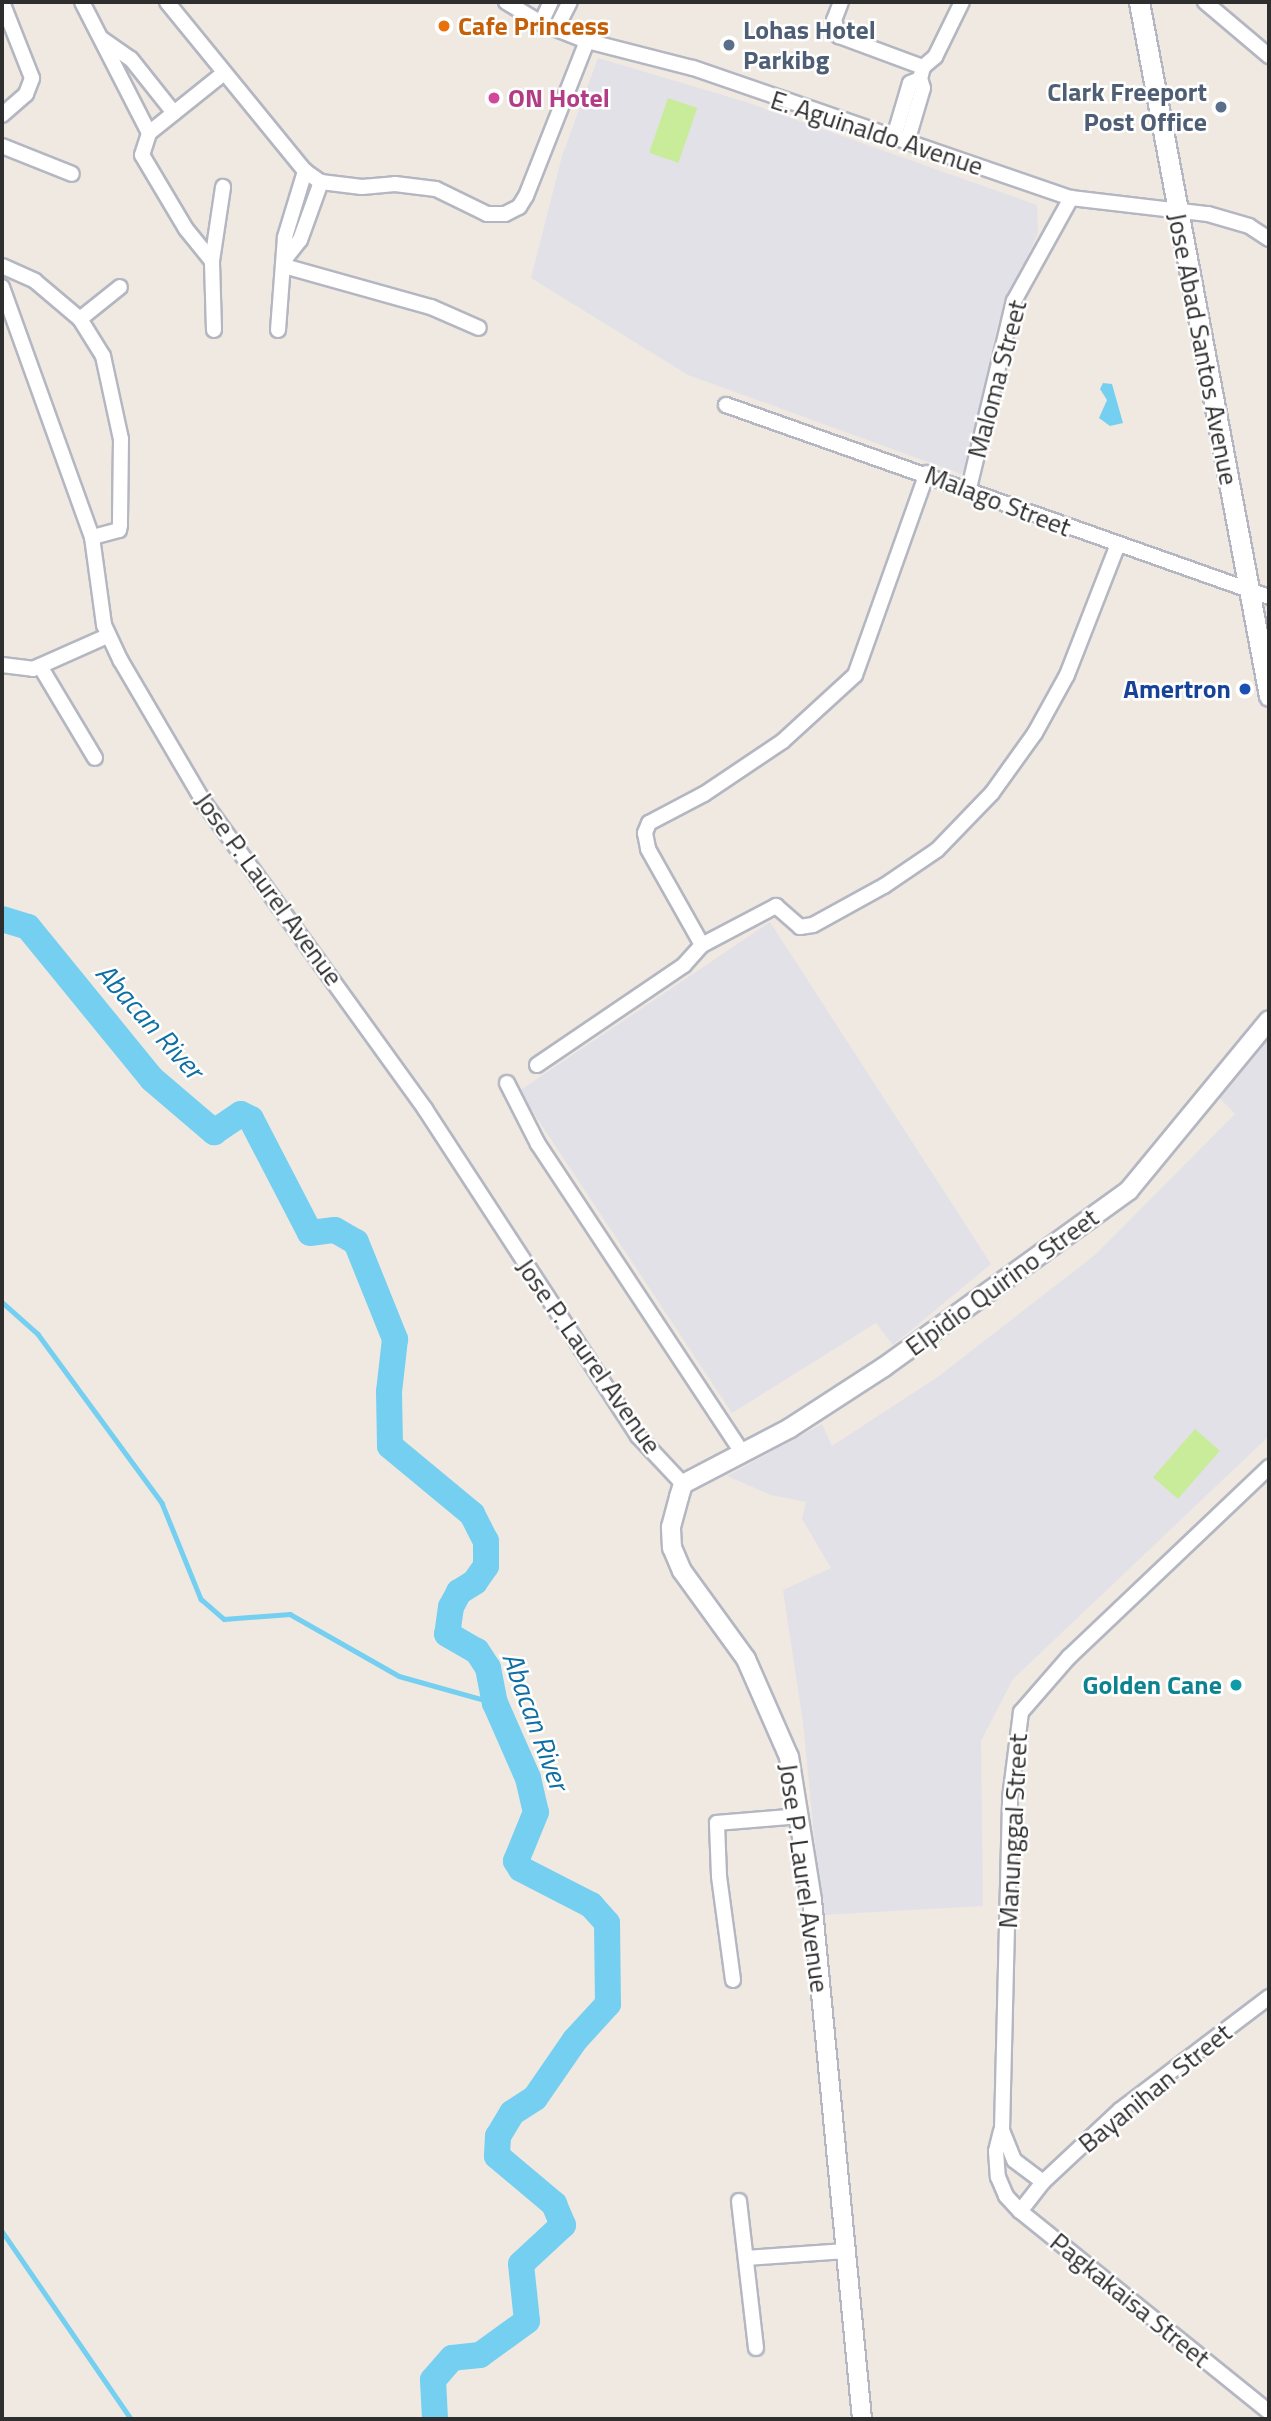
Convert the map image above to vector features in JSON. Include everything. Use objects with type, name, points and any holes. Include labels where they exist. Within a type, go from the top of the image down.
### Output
[{"type":"main road","name":"Jose Abad Santos Avenue","points":[[1139,2],[1269,696]]},
{"type":"street","points":[[2,2],[32,78],[26,94],[2,115]]},
{"type":"street","points":[[82,2],[149,133]]},
{"type":"street","points":[[167,2],[304,171],[321,182],[436,189],[487,214],[512,211],[526,196],[587,41]]},
{"type":"street","name":"E. Aguinaldo Avenue","points":[[506,2],[541,23],[587,41],[694,68],[1071,198],[1233,220],[1269,239]]},
{"type":"street","points":[[541,23],[551,2]]},
{"type":"street","points":[[556,29],[570,2]]},
{"type":"street","points":[[841,2],[834,20],[839,36],[921,73]]},
{"type":"street","points":[[900,140],[910,83],[934,57],[962,2]]},
{"type":"street","points":[[1205,2],[1269,56]]},
{"type":"street","points":[[101,38],[131,59],[174,113]]},
{"type":"street","points":[[212,261],[146,168],[142,155],[149,133],[224,73]]},
{"type":"street","points":[[2,146],[72,174]]},
{"type":"street","points":[[278,330],[285,237],[304,171]]},
{"type":"street","points":[[284,262],[300,240],[321,182]]},
{"type":"street","points":[[214,330],[212,261],[223,187]]},
{"type":"street","name":"Maloma Street","points":[[968,488],[1014,301],[1071,198]]},
{"type":"street","points":[[284,262],[431,307],[479,328]]},
{"type":"street","points":[[2,266],[35,281],[80,319],[103,356],[121,439],[120,525],[119,530],[92,537]]},
{"type":"street","points":[[80,319],[120,286]]},
{"type":"street","name":"Jose P. Laurel Avenue","points":[[2,287],[92,537],[97,594],[107,636],[203,801],[418,1098],[638,1436],[683,1484],[671,1527],[672,1548],[682,1571],[755,1676],[789,1758],[800,1816],[862,2419]]},
{"type":"street","name":"Malago Street","points":[[726,405],[927,473],[1117,547],[1269,597]]},
{"type":"street","points":[[702,945],[648,849],[645,834],[649,823],[704,794],[783,741],[855,675],[927,473]]},
{"type":"street","points":[[537,1065],[684,965],[702,945],[776,906],[800,927],[813,925],[884,886],[937,850],[992,793],[1035,733],[1067,675],[1117,547]]},
{"type":"street","points":[[2,665],[18,670],[40,666],[107,636]]},
{"type":"street","points":[[40,666],[95,758]]},
{"type":"street","name":"Elpidio Quirino Street","points":[[683,1484],[790,1428],[884,1367],[1129,1189],[1269,1020]]},
{"type":"street","points":[[507,1083],[538,1144],[742,1452]]},
{"type":"street","name":"Manunggal Street","points":[[998,2177],[996,2151],[1002,2130],[1010,1798],[1021,1712],[1069,1657],[1269,1467]]},
{"type":"street","points":[[733,1980],[719,1876],[717,1823],[800,1816]]},
{"type":"street","name":"Bayanihan Street","points":[[1043,2182],[1120,2110],[1269,1997]]},
{"type":"street","name":"Manunggal Street","points":[[1002,2130],[1014,2160]]},
{"type":"street","points":[[1014,2160],[1043,2182],[1020,2211],[1006,2196],[998,2177],[1014,2160]]},
{"type":"street","points":[[739,2201],[756,2348]]},
{"type":"street","name":"Pagkakaisa Street","points":[[1020,2211],[1269,2412]]},
{"type":"street","points":[[746,2259],[846,2251]]},
{"type":"shaded area","points":[[598,58],[746,102],[1037,205],[1038,233],[998,323],[969,459],[961,474],[688,375],[531,278],[562,156]]},
{"type":"shaded area","points":[[770,922],[991,1264],[893,1345],[876,1323],[732,1413],[519,1091]]},
{"type":"shaded area","points":[[1269,1035],[1269,1436],[1013,1679],[981,1741],[983,1906],[822,1915],[803,1723],[783,1590],[831,1568],[802,1519],[806,1502],[771,1495],[727,1476],[822,1424],[832,1446],[939,1376],[1095,1255],[1235,1114],[1215,1093]]},
{"type":"green space","points":[[668,98],[697,108],[678,163],[649,153]]},
{"type":"green space","points":[[1195,1429],[1220,1451],[1178,1499],[1153,1477]]},
{"type":"water","points":[[1103,383],[1112,384],[1123,423],[1110,426],[1099,418],[1107,400],[1100,389]]},
{"type":"waterway","name":"Abacan River","points":[[2,919],[28,927],[152,1079],[214,1132],[241,1114],[251,1119],[310,1233],[335,1230],[356,1242],[395,1339],[389,1392],[390,1446],[472,1514],[486,1541],[486,1566],[475,1582],[459,1592],[451,1607],[447,1634],[477,1651],[488,1668],[495,1703],[528,1778],[536,1812],[516,1861],[521,1869],[591,1905],[607,1923],[608,2004],[575,2040],[535,2098],[512,2113],[498,2136],[497,2156],[554,2204],[563,2225],[521,2264],[527,2321],[480,2355],[452,2358],[433,2380],[435,2419]]},
{"type":"waterway","points":[[2,1302],[38,1334],[162,1503],[201,1599],[224,1619],[290,1614],[399,1676],[495,1703]]},
{"type":"waterway","points":[[2,2231],[131,2419]]},
{"type":"place","name":"Cafe Princess","points":[[444,26]]},
{"type":"place","name":"Lohas Hotel Parkibg","points":[[729,45]]},
{"type":"place","name":"ON Hotel","points":[[494,98]]},
{"type":"place","name":"Clark Freeport Post Office","points":[[1221,107]]},
{"type":"place","name":"Amertron","points":[[1245,689]]},
{"type":"place","name":"Golden Cane","points":[[1236,1685]]}]
